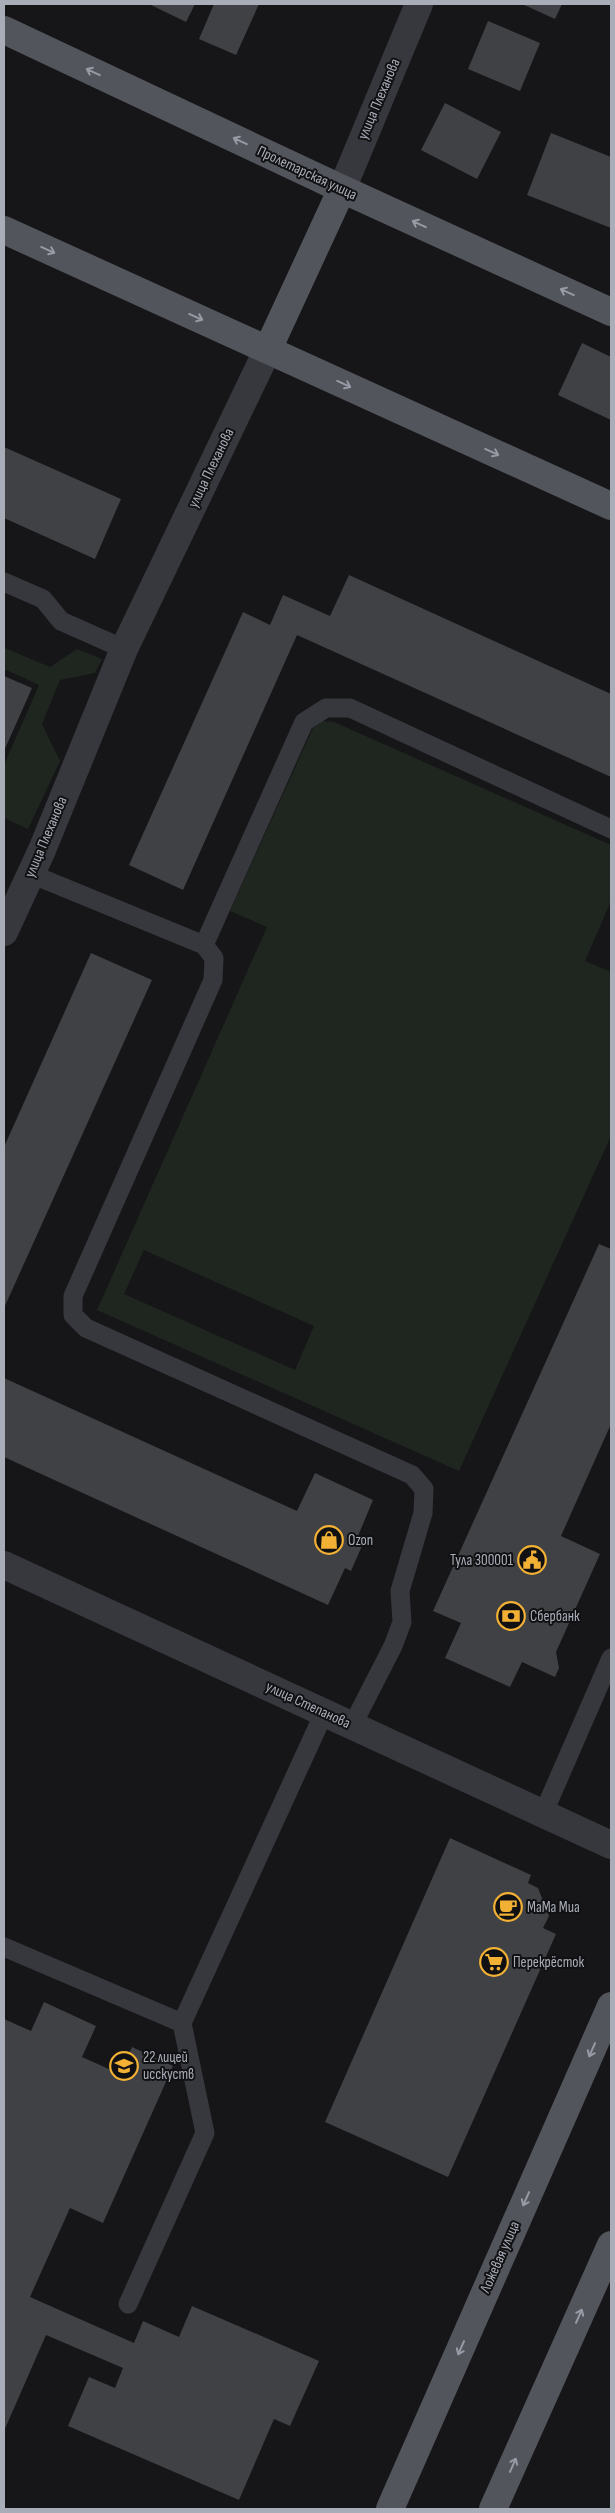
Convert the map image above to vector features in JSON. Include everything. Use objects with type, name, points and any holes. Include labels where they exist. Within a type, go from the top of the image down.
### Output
[{"type":"main road","name":"Пролетарская улица","points":[[4,30],[342,189],[611,312]]},
{"type":"main road","name":"улица Плеханова","points":[[268,349],[342,189]]},
{"type":"main road","points":[[4,230],[611,506]]},
{"type":"main road","name":"Ложевая улица","points":[[390,2509],[611,2006]]},
{"type":"main road","points":[[493,2509],[611,2245]]},
{"type":"street","name":"улица Плеханова","points":[[342,189],[419,4]]},
{"type":"street","name":"улица Плеханова","points":[[4,932],[31,874],[124,649],[268,349]]},
{"type":"street","name":"улица Степанова","points":[[4,1565],[611,1845]]},
{"type":"lane","points":[[4,582],[43,599],[62,621],[124,649]]},
{"type":"lane","points":[[204,945],[304,722],[326,708],[350,708],[611,829]]},
{"type":"lane","points":[[31,874],[204,945],[214,958],[213,980],[73,1296],[73,1315],[86,1328],[412,1475],[424,1489],[423,1513],[400,1591],[402,1622],[393,1646],[352,1726]]},
{"type":"lane","points":[[543,1814],[611,1658]]},
{"type":"lane","points":[[128,2304],[205,2133],[182,2023],[324,1713]]},
{"type":"lane","points":[[4,1947],[182,2023]]},
{"type":"shaded area","points":[[4,643],[5,648],[50,667],[77,649],[102,659],[95,673],[60,680],[42,724],[60,761],[28,829],[4,818],[4,765],[39,685],[4,669]]},
{"type":"shaded area","points":[[322,721],[334,722],[611,845],[611,901],[585,961],[611,972],[611,1136],[459,1471],[97,1310],[267,927],[230,911],[313,728]],"holes":[[[144,1250],[314,1326],[295,1370],[124,1294]]]},
{"type":"building","points":[[149,4],[195,4],[186,22]]},
{"type":"building","points":[[214,4],[259,4],[236,55],[199,39]]},
{"type":"building","points":[[522,4],[562,4],[555,19]]},
{"type":"building","points":[[488,21],[540,43],[520,91],[468,69]]},
{"type":"building","points":[[445,103],[501,132],[477,179],[421,150]]},
{"type":"building","points":[[551,133],[611,157],[611,228],[527,195]]},
{"type":"building","points":[[582,343],[611,357],[611,420],[558,395]]},
{"type":"building","points":[[4,447],[121,499],[95,559],[4,518]]},
{"type":"building","points":[[349,575],[611,694],[611,777],[297,635],[183,890],[129,865],[243,612],[270,625],[283,595],[330,616]]},
{"type":"building","points":[[4,676],[32,688],[4,751]]},
{"type":"building","points":[[91,953],[152,980],[4,1308],[4,1147]]},
{"type":"building","points":[[599,1244],[611,1249],[611,1424],[561,1536],[600,1554],[556,1652],[559,1668],[555,1677],[522,1662],[510,1687],[445,1658],[461,1623],[433,1611]]},
{"type":"building","points":[[4,1378],[297,1511],[315,1473],[373,1500],[358,1536],[365,1539],[351,1571],[345,1568],[328,1605],[4,1457]]},
{"type":"building","points":[[450,1838],[531,1875],[528,1883],[538,1888],[549,1916],[543,1928],[556,1934],[448,2177],[325,2122]]},
{"type":"building","points":[[44,2002],[96,2026],[82,2057],[120,2074],[132,2047],[173,2066],[103,2223],[70,2208],[30,2297],[134,2343],[143,2321],[179,2337],[192,2306],[319,2361],[290,2426],[274,2419],[239,2500],[68,2426],[89,2377],[115,2388],[123,2368],[46,2335],[4,2431],[4,2019],[31,2031]]},
{"type":"place","name":"Ozon","points":[[329,1540]]},
{"type":"place","name":"Тула 300001","points":[[532,1560]]},
{"type":"place","name":"Сбербанк","points":[[511,1616]]},
{"type":"place","name":"МаМа Миа","points":[[508,1907]]},
{"type":"place","name":"Перекрёсток","points":[[494,1962]]},
{"type":"place","name":"22 лицей исскуств","points":[[124,2066]]}]
